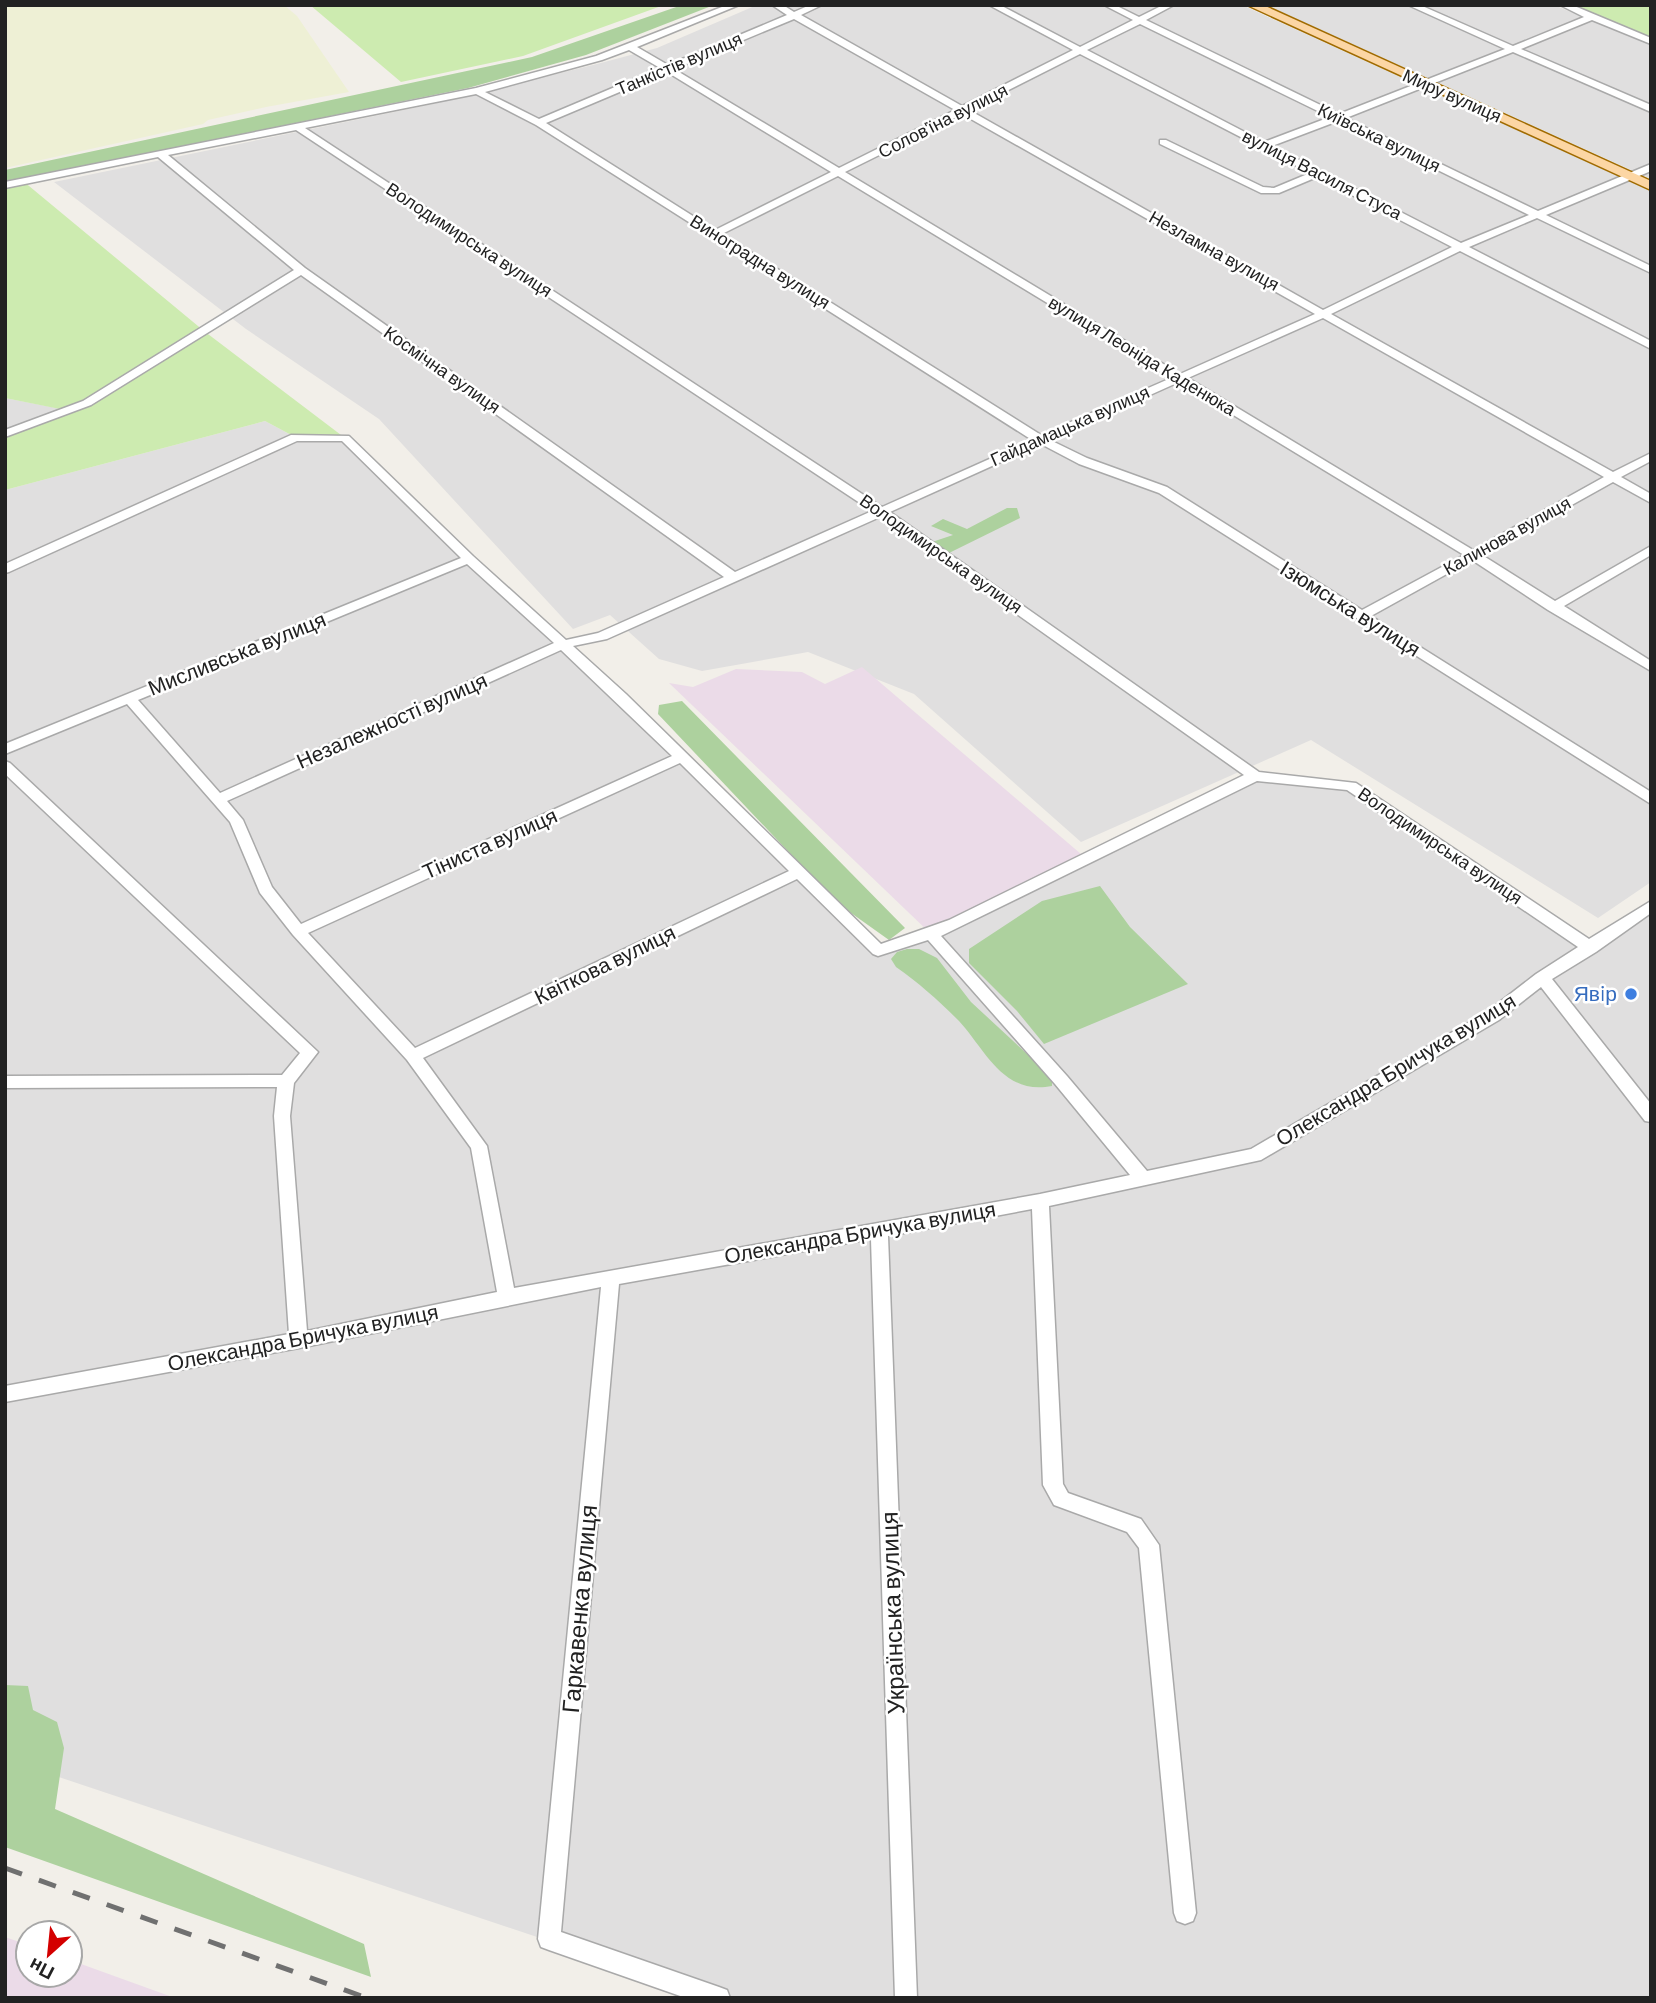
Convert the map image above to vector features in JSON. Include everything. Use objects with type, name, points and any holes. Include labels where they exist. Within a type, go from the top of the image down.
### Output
[{"type":"main road","name":"Миру вулиця","points":[[1253,5],[1651,186]]},
{"type":"street","points":[[5,185],[477,91],[631,47],[735,5]]},
{"type":"street","name":"Незламна вулиця","points":[[776,5],[1651,499]]},
{"type":"street","name":"Танкістів вулиця","points":[[539,123],[818,5]]},
{"type":"street","name":"вулиця Василя Стуса","points":[[993,5],[1651,346]]},
{"type":"street","name":"Київська вулиця","points":[[1108,5],[1651,270]]},
{"type":"street","name":"Солов'їна вулиця","points":[[715,234],[1170,5]]},
{"type":"street","points":[[1412,5],[1651,108]]},
{"type":"street","points":[[1564,5],[1651,41]]},
{"type":"street","points":[[1264,145],[1427,85],[1591,17]]},
{"type":"street","name":"вулиця Леоніда Каденюка","points":[[631,47],[837,174],[1181,378],[1651,667]]},
{"type":"street","name":"Виноградна вулиця","points":[[477,91],[539,123],[1040,439]]},
{"type":"street","name":"Володимирська вулиця","points":[[299,128],[880,511],[1255,776],[1351,786],[1591,948]]},
{"type":"street","points":[[1163,142],[1261,190],[1275,191],[1318,173]]},
{"type":"street","name":"Космічна вулиця","points":[[160,154],[301,270],[732,576]]},
{"type":"street","name":"Гайдамацька вулиця","points":[[564,644],[602,636],[1325,313],[1461,247],[1651,167]]},
{"type":"street","points":[[5,434],[87,403],[301,270]]},
{"type":"street","points":[[5,569],[295,437],[345,438],[468,559],[564,644],[682,757],[878,950],[931,934],[1255,776]]},
{"type":"street","name":"Ізюмська вулиця","points":[[1040,439],[1083,461],[1152,484],[1651,799]]},
{"type":"street","name":"Калинова вулиця","points":[[1362,616],[1651,456]]},
{"type":"street","points":[[1553,607],[1651,550]]},
{"type":"street","name":"Мисливська вулиця","points":[[5,749],[468,559]]},
{"type":"street","name":"Незалежності вулиця","points":[[219,799],[564,644]]},
{"type":"street","points":[[129,698],[236,820],[265,890],[298,932],[413,1056],[479,1146],[507,1297]]},
{"type":"street","name":"Тіниста вулиця","points":[[298,932],[682,757]]},
{"type":"street","points":[[5,766],[310,1052],[285,1081],[282,1116],[299,1340]]},
{"type":"street","name":"Квіткова вулиця","points":[[413,1056],[798,873]]},
{"type":"street","name":"Олександра Бричука вулиця","points":[[5,1394],[299,1340],[507,1297],[1040,1201],[1255,1155],[1493,1016],[1542,978],[1651,906]]},
{"type":"street","points":[[931,934],[1061,1080],[1144,1179]]},
{"type":"street","points":[[1542,978],[1651,1116]]},
{"type":"street","points":[[5,1082],[285,1081]]},
{"type":"street","points":[[1040,1201],[1053,1485],[1061,1499],[1134,1525],[1149,1545],[1185,1913]]},
{"type":"street","name":"Українська вулиця","points":[[879,1229],[906,1998]]},
{"type":"street","name":"Гаркавенка вулиця","points":[[611,1279],[550,1939],[719,1998]]},
{"type":"shaded area","points":[[757,5],[1242,5],[1651,191],[1651,882],[1598,918],[1311,740],[1081,842],[914,694],[808,652],[702,671],[659,659],[610,615],[573,629],[379,419],[246,329],[54,182],[433,104],[597,64],[657,48]]},
{"type":"shaded area","points":[[1266,5],[1554,5],[1651,45],[1651,179]]},
{"type":"shaded area","points":[[5,398],[67,410],[5,434]]},
{"type":"shaded area","points":[[265,421],[295,437],[345,438],[878,949],[931,934],[1255,776],[1351,786],[1591,948],[1651,906],[1651,1998],[719,1998],[5,1759],[5,490]]},
{"type":"shaded area","points":[[862,667],[1088,860],[931,934],[669,683],[693,687],[736,669],[802,672],[825,684]]},
{"type":"shaded area","points":[[5,1937],[14,1940],[14,1989],[84,1989],[84,1965],[175,1998],[5,1998]]},
{"type":"green space","points":[[5,5],[284,5],[297,16],[349,92],[266,107],[208,120],[203,124],[5,168]]},
{"type":"green space","points":[[310,5],[664,5],[523,56],[401,82]]},
{"type":"green space","points":[[682,5],[714,5],[586,55],[468,88],[5,185],[5,170],[532,57]]},
{"type":"green space","points":[[1564,5],[1651,5],[1651,41]]},
{"type":"green space","points":[[23,181],[204,331],[345,438],[295,437],[265,421],[5,490],[5,434],[65,410],[5,398],[5,185]]},
{"type":"green space","points":[[1007,508],[1017,508],[1020,518],[949,553],[932,542],[953,535],[931,526],[943,519],[967,529]]},
{"type":"green space","points":[[682,701],[905,928],[889,940],[837,903],[658,714],[659,705]]},
{"type":"green space","points":[[1100,886],[1130,927],[1188,984],[1044,1044],[1017,1011],[969,963],[969,949],[1042,901]]},
{"type":"green space","points":[[919,949],[937,958],[971,1002],[1052,1077],[1052,1086],[1020,1084],[997,1068],[959,1021],[929,992],[896,967],[891,959],[897,952]]},
{"type":"green space","points":[[5,1685],[28,1686],[33,1710],[57,1722],[64,1748],[55,1809],[364,1944],[371,1977],[5,1847]]},
{"type":"railway","points":[[5,1868],[367,1998]]},
{"type":"place","name":"Явiр","points":[[1631,994]]}]
